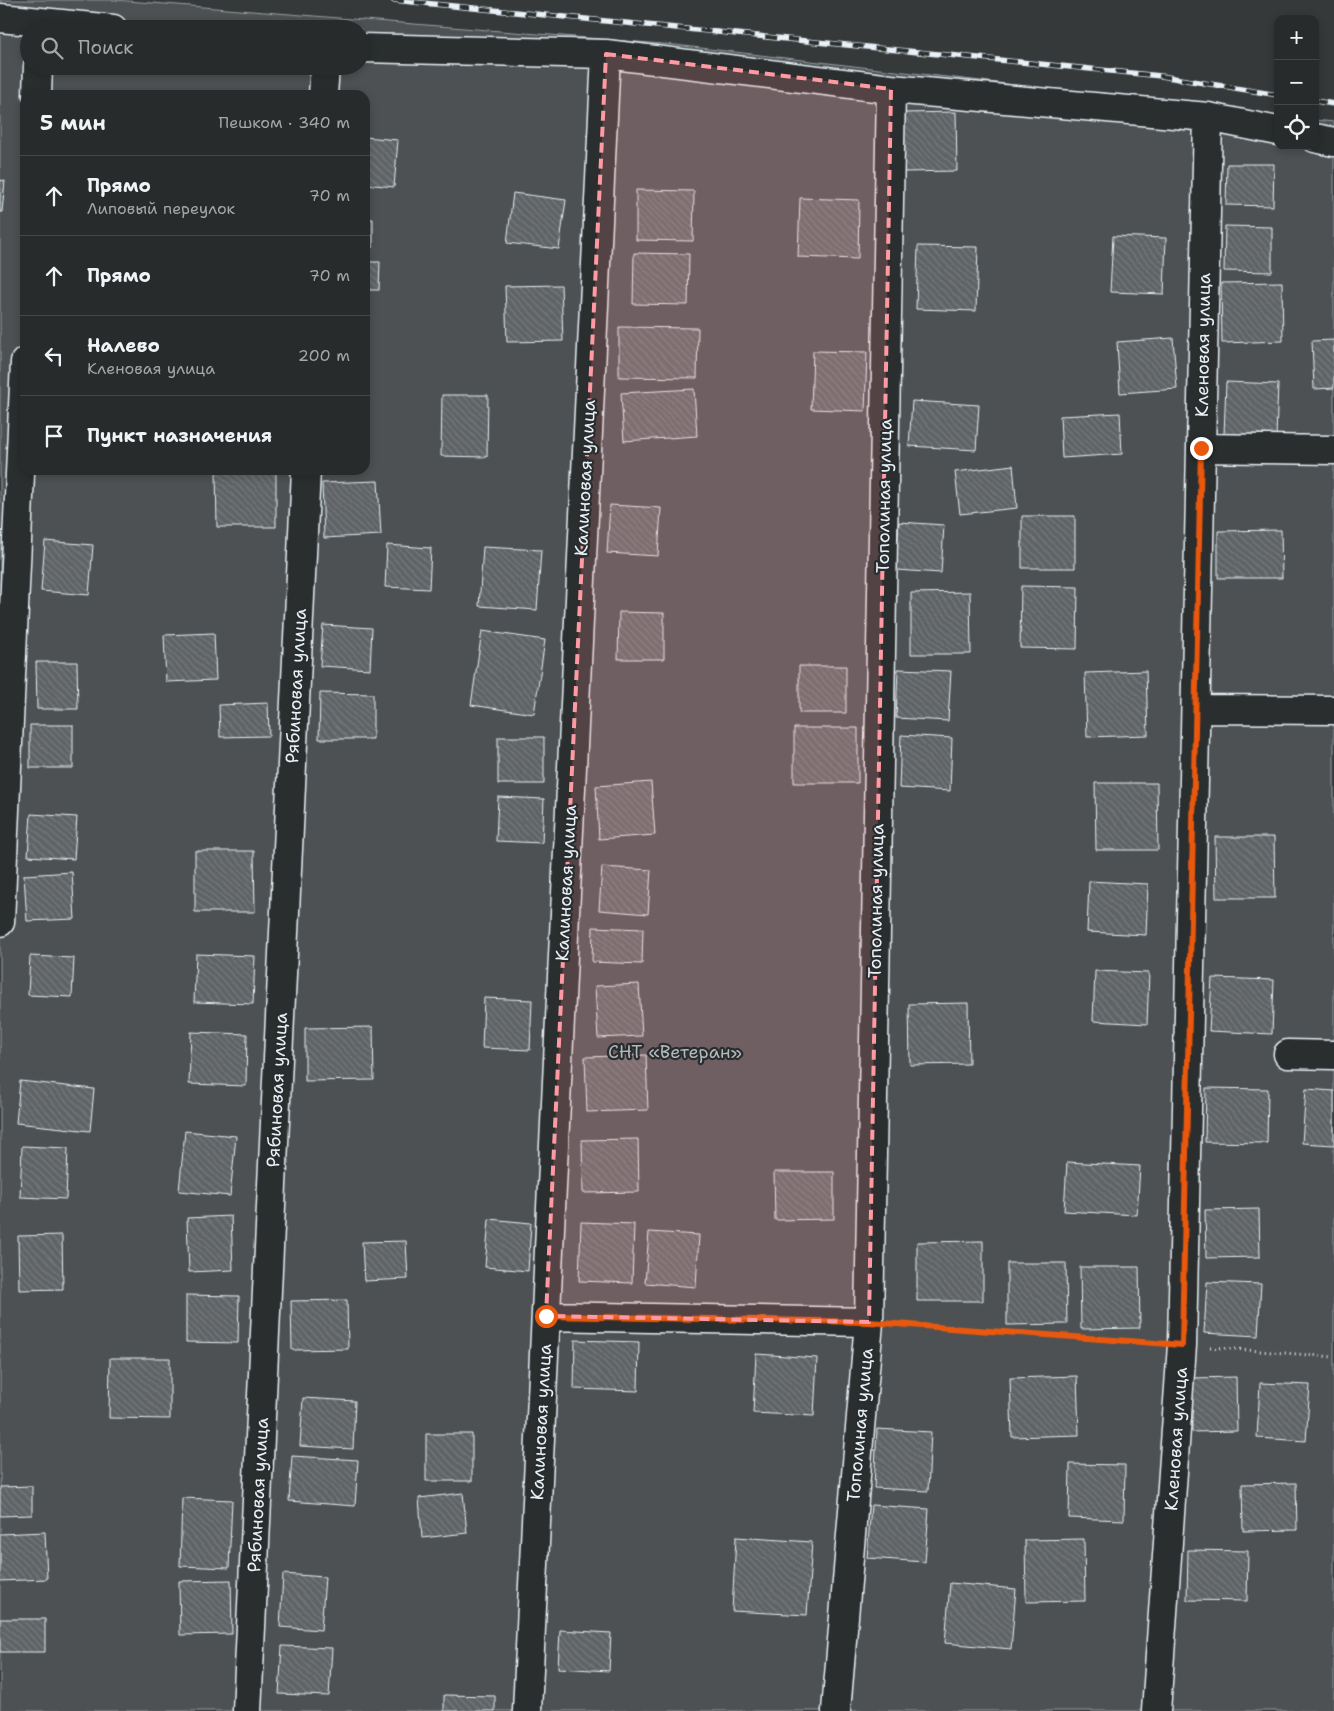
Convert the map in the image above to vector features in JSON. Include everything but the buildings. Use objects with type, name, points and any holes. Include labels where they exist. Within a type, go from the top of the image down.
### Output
[{"type":"street","points":[[0,18],[20,22]]},
{"type":"street","points":[[370,48],[606,54],[891,89],[1208,117],[1274,130]]},
{"type":"street","name":"Калиновая улица","points":[[527,1711],[606,54]]},
{"type":"street","points":[[37,90],[38,75]]},
{"type":"street","points":[[323,90],[324,75]]},
{"type":"street","name":"Тополиная улица","points":[[836,1711],[869,1322],[891,89]]},
{"type":"street","name":"Кленовая улица","points":[[1156,1711],[1182,1345],[1208,117]]},
{"type":"street","points":[[1319,139],[1334,142]]},
{"type":"street","points":[[1201,448],[1334,450]]},
{"type":"street","points":[[0,922],[20,474]]},
{"type":"street","name":"Рябиновая улица","points":[[247,1711],[306,475]]},
{"type":"street","points":[[1196,709],[1334,710]]},
{"type":"street","points":[[1288,1054],[1334,1055]]},
{"type":"street","points":[[546,1316],[869,1322]]},
{"type":"path","points":[[869,1322],[1334,1356]]},
{"type":"highlighted area","points":[[606,54],[891,89],[869,1322],[546,1316]]},
{"type":"green space","name":"СНТ «Ветеран»","points":[[0,0],[115,0],[364,20],[20,20],[20,75],[370,75],[370,20],[675,45],[1274,116],[1274,150],[1319,150],[1319,120],[1334,122],[1334,1711],[0,1711]]},
{"type":"railway","points":[[393,0],[1161,76],[1274,94]]},
{"type":"railway","points":[[1319,102],[1334,104]]},
{"type":"route","points":[[546,1316],[869,1322],[1182,1345],[1201,448]]}]
